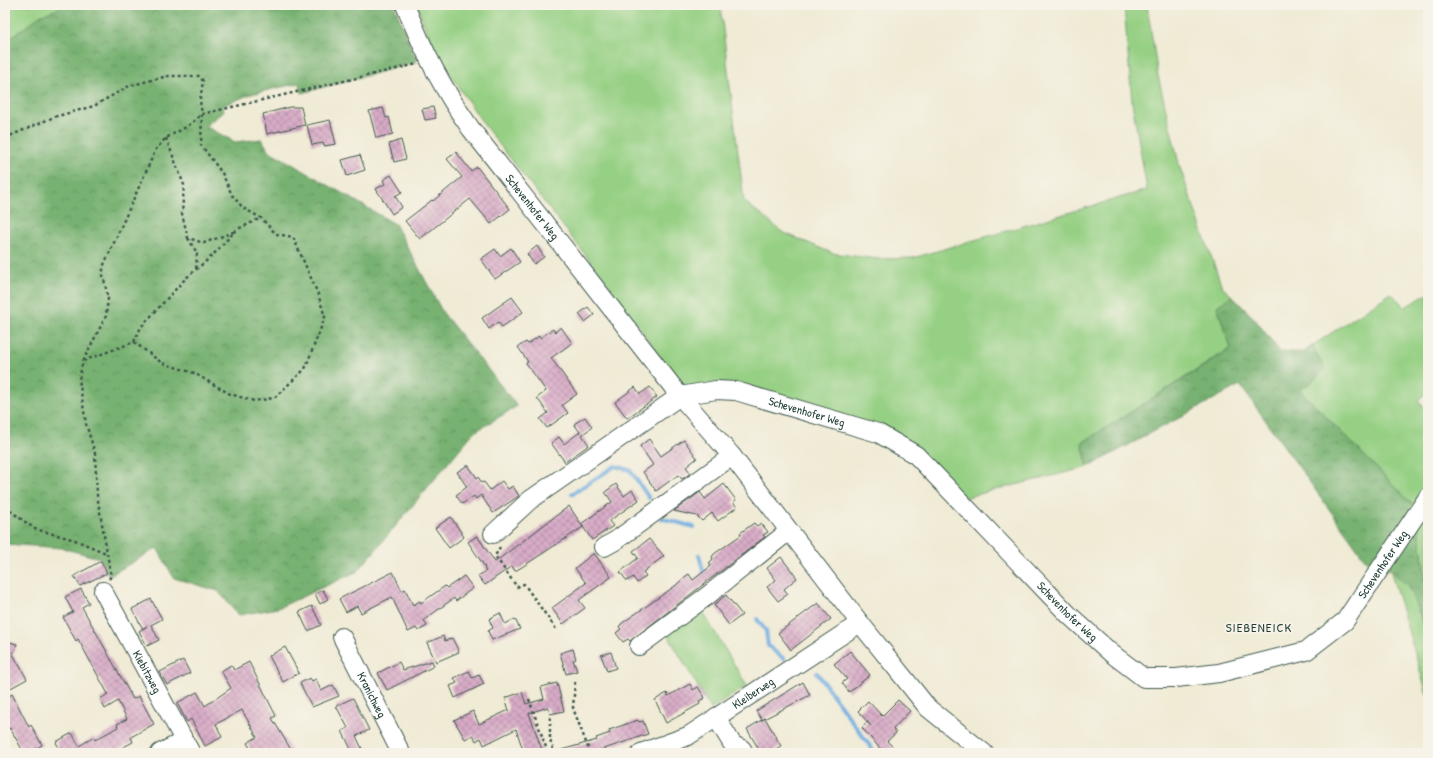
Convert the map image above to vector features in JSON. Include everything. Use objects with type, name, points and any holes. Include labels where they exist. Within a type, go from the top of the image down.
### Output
[{"type":"street","name":"Schevenhofer Weg","points":[[405,5],[429,62],[441,84],[471,129],[680,396],[732,456],[860,623],[923,701],[935,714],[984,753]]},
{"type":"street","name":"Schevenhofer Weg","points":[[493,534],[530,500],[680,396],[716,390],[736,391],[878,433],[916,455],[1068,615],[1111,653],[1144,678],[1176,678],[1219,673],[1306,651],[1345,622],[1428,497]]},
{"type":"street","points":[[604,547],[615,541],[732,456]]},
{"type":"street","points":[[639,646],[707,596],[789,531]]},
{"type":"street","name":"Kiebitzweg","points":[[103,591],[187,747]]},
{"type":"street","name":"Kleiberweg","points":[[641,753],[688,736],[860,623]]},
{"type":"street","name":"Kranichweg","points":[[342,637],[401,753]]},
{"type":"street","points":[[716,717],[733,744],[742,749],[744,753]]},
{"type":"street","points":[[160,753],[187,747]]},
{"type":"path","points":[[103,591],[111,576],[97,495],[95,453],[86,424],[79,379],[83,361],[104,323],[108,310],[107,290],[103,275],[103,267],[154,152],[166,138],[188,126],[202,114],[429,62]]},
{"type":"path","points":[[5,138],[54,117],[94,106],[129,86],[168,76],[192,74],[202,78],[200,101],[202,114],[201,145],[222,174],[232,195],[242,208],[261,218],[276,234],[293,237],[318,294],[325,317],[305,369],[274,398],[254,401],[230,394],[194,373],[162,363],[134,342]]},
{"type":"path","points":[[166,138],[184,185],[182,214],[188,238],[197,253],[196,270]]},
{"type":"path","points":[[188,238],[204,243],[261,218]]},
{"type":"path","points":[[83,361],[134,342],[141,327],[236,230]]},
{"type":"path","points":[[5,507],[35,529],[75,540],[106,553]]},
{"type":"path","points":[[493,534],[501,548],[495,556],[517,587],[524,584],[556,629]]},
{"type":"path","points":[[575,682],[573,708],[590,753]]},
{"type":"path","points":[[529,699],[548,753]]},
{"type":"path","points":[[550,717],[550,740],[554,753]]},
{"type":"green space","points":[[5,5],[66,5],[40,16],[5,42]]},
{"type":"green space","points":[[66,5],[394,5],[417,62],[302,93],[299,83],[251,94],[222,106],[224,111],[205,126],[235,142],[262,139],[268,150],[395,224],[443,313],[517,406],[473,433],[358,571],[278,608],[239,615],[218,591],[174,578],[157,548],[109,576],[99,558],[62,548],[5,544],[5,42],[40,16]]},
{"type":"green space","points":[[417,5],[720,5],[744,201],[782,232],[832,253],[877,259],[913,258],[1147,190],[1132,102],[1124,5],[1147,5],[1158,76],[1180,168],[1222,287],[1232,296],[1217,306],[1231,348],[1082,443],[1088,467],[963,498],[921,455],[737,385],[686,393],[608,284],[485,126],[432,48]]},
{"type":"green space","points":[[1391,293],[1405,307],[1428,294],[1428,391],[1418,400],[1428,413],[1428,599],[1416,508],[1298,389],[1308,385],[1325,369],[1312,346]]},
{"type":"green space","points":[[1232,296],[1254,318],[1280,352],[1303,352],[1312,346],[1325,369],[1308,385],[1299,389],[1416,508],[1428,599],[1428,630],[1425,627],[1408,586],[1390,569],[1375,573],[1240,385],[1088,467],[1082,443],[1231,349],[1217,306]]},
{"type":"green space","points":[[1390,569],[1408,586],[1425,627],[1428,630],[1428,698]]},
{"type":"green space","points":[[700,607],[747,686],[711,709],[666,632]]},
{"type":"building","points":[[290,107],[301,107],[305,125],[267,134],[263,114]]},
{"type":"building","points":[[433,107],[436,118],[425,120],[422,109]]},
{"type":"building","points":[[383,108],[386,118],[389,117],[393,134],[376,138],[369,111]]},
{"type":"building","points":[[330,120],[336,144],[324,146],[323,143],[312,145],[307,125]]},
{"type":"building","points":[[401,140],[406,159],[394,162],[389,144]]},
{"type":"building","points":[[456,152],[471,171],[477,167],[510,209],[491,224],[470,199],[420,239],[405,221],[432,200],[433,201],[462,177],[447,159]]},
{"type":"building","points":[[360,155],[365,170],[347,176],[342,160]]},
{"type":"building","points":[[391,175],[402,192],[395,196],[402,207],[392,214],[376,189],[385,184],[383,180]]},
{"type":"building","points":[[537,246],[544,257],[534,264],[527,254]]},
{"type":"building","points":[[511,248],[520,262],[495,279],[481,259],[495,249],[500,256]]},
{"type":"building","points":[[512,297],[523,312],[502,327],[498,322],[489,329],[482,318]]},
{"type":"building","points":[[588,307],[594,315],[585,322],[579,314]]},
{"type":"building","points":[[561,327],[572,343],[551,358],[577,394],[562,405],[568,413],[547,428],[540,419],[548,413],[537,398],[546,391],[526,363],[528,362],[518,347],[526,342],[528,344],[539,336],[540,338],[553,329],[555,332]]},
{"type":"building","points":[[635,387],[640,394],[650,387],[657,397],[627,418],[615,402]]},
{"type":"building","points":[[585,417],[592,427],[582,435],[589,445],[565,462],[551,443],[559,437],[564,444],[580,432],[574,424]]},
{"type":"building","points":[[649,439],[661,456],[684,440],[697,458],[686,467],[691,473],[682,479],[678,475],[656,491],[643,472],[653,465],[640,446]]},
{"type":"building","points":[[468,465],[477,478],[478,477],[482,483],[484,482],[490,490],[502,481],[508,489],[513,486],[519,496],[493,513],[481,495],[476,499],[474,496],[462,504],[456,495],[467,487],[457,472]]},
{"type":"building","points":[[616,484],[624,496],[632,490],[639,500],[609,521],[613,526],[592,540],[581,524],[612,502],[605,492]]},
{"type":"building","points":[[724,484],[736,500],[733,502],[737,507],[718,521],[712,513],[702,521],[697,516],[674,511],[700,492],[705,499]]},
{"type":"building","points":[[569,506],[583,527],[522,567],[515,571],[512,566],[485,585],[478,576],[486,571],[484,568],[485,567],[468,542],[477,536],[495,562]]},
{"type":"building","points":[[451,517],[464,537],[449,548],[435,528]]},
{"type":"building","points":[[754,523],[757,526],[761,523],[768,532],[763,535],[765,537],[630,641],[628,639],[623,642],[616,633],[621,629],[619,627],[621,624],[675,586],[689,574],[693,580],[711,566],[709,563],[713,559],[712,557],[714,554],[741,535],[740,533]]},
{"type":"building","points":[[649,539],[664,556],[643,572],[646,576],[637,583],[633,577],[627,581],[620,572],[638,558],[633,551]]},
{"type":"building","points":[[594,553],[611,577],[579,600],[585,608],[563,624],[552,608],[586,583],[575,568]]},
{"type":"building","points":[[781,557],[797,578],[784,589],[788,594],[778,601],[767,587],[776,580],[767,568]]},
{"type":"building","points":[[101,561],[107,573],[80,586],[74,576]]},
{"type":"building","points":[[393,572],[402,591],[405,589],[413,605],[420,601],[421,603],[445,586],[447,588],[464,576],[473,588],[456,601],[454,598],[424,620],[427,626],[418,631],[416,628],[408,632],[392,597],[361,613],[357,606],[346,612],[339,599]]},
{"type":"building","points":[[81,589],[89,603],[82,607],[133,699],[139,696],[154,724],[131,737],[133,742],[112,753],[61,753],[56,742],[72,733],[79,746],[94,737],[95,740],[118,727],[117,724],[127,719],[118,701],[105,709],[100,699],[108,694],[78,639],[76,641],[63,617],[73,612],[65,597]]},
{"type":"building","points":[[323,590],[328,599],[320,604],[315,594]]},
{"type":"building","points":[[726,595],[742,615],[729,625],[714,605]]},
{"type":"building","points":[[151,599],[162,619],[151,625],[159,640],[147,646],[139,631],[143,629],[132,609]]},
{"type":"building","points":[[818,603],[831,619],[791,650],[778,633]]},
{"type":"building","points":[[312,606],[321,625],[308,631],[299,612]]},
{"type":"building","points":[[500,613],[505,624],[515,619],[520,629],[492,640],[488,631],[493,628],[489,619]]},
{"type":"building","points":[[443,636],[445,641],[452,638],[459,652],[436,662],[427,643]]},
{"type":"building","points":[[5,638],[6,641],[17,644],[13,654],[27,679],[9,689],[5,682]]},
{"type":"building","points":[[285,647],[299,673],[283,682],[269,656]]},
{"type":"building","points":[[573,649],[576,659],[573,660],[577,671],[566,674],[560,653]]},
{"type":"building","points":[[850,651],[870,675],[849,692],[842,683],[847,679],[834,664]]},
{"type":"building","points":[[611,652],[616,668],[607,671],[601,655]]},
{"type":"building","points":[[183,660],[190,673],[167,685],[160,672]]},
{"type":"building","points":[[432,661],[434,666],[387,690],[378,673],[399,662],[403,670]]},
{"type":"building","points":[[249,662],[276,716],[272,718],[293,753],[253,753],[247,743],[257,737],[242,710],[216,724],[222,737],[205,746],[191,719],[187,722],[177,703],[197,692],[205,706],[231,688],[221,671],[231,665],[234,670]]},
{"type":"building","points":[[469,671],[472,678],[479,675],[484,684],[455,698],[450,686],[457,683],[454,678]]},
{"type":"building","points":[[310,678],[312,681],[316,679],[321,691],[333,685],[339,696],[312,707],[300,683]]},
{"type":"building","points":[[803,682],[810,695],[762,720],[756,711]]},
{"type":"building","points":[[557,683],[564,711],[550,714],[548,707],[529,713],[543,753],[524,753],[516,729],[484,745],[481,738],[476,741],[473,735],[465,739],[454,720],[473,711],[479,724],[509,710],[505,698],[522,692],[526,704],[544,699],[541,687]]},
{"type":"building","points":[[690,684],[693,690],[698,687],[705,698],[699,701],[700,704],[666,723],[655,700],[667,693],[668,696]]},
{"type":"building","points":[[12,694],[29,727],[31,725],[42,745],[29,753],[24,753],[10,728],[5,731],[5,699]]},
{"type":"building","points":[[353,698],[369,730],[356,736],[364,753],[353,753],[342,731],[348,728],[336,706]]},
{"type":"building","points":[[898,700],[910,711],[893,729],[896,733],[887,741],[893,747],[888,753],[884,753],[862,728],[867,722],[871,726],[858,711],[868,701],[882,716]]},
{"type":"building","points":[[765,718],[781,746],[769,753],[761,753],[747,729]]},
{"type":"building","points":[[638,720],[639,722],[643,721],[648,734],[592,753],[562,753],[561,750],[597,740],[596,738],[610,733],[609,730]]},
{"type":"waterway","points":[[572,494],[615,466],[630,470],[649,498]]},
{"type":"waterway","points":[[661,518],[694,527]]},
{"type":"waterway","points":[[699,555],[704,574],[706,574]]},
{"type":"waterway","points":[[757,619],[766,631],[768,646],[784,659]]},
{"type":"waterway","points":[[817,673],[875,753]]},
{"type":"district","name":"SIEBENEICK","points":[[1259,627]]}]
